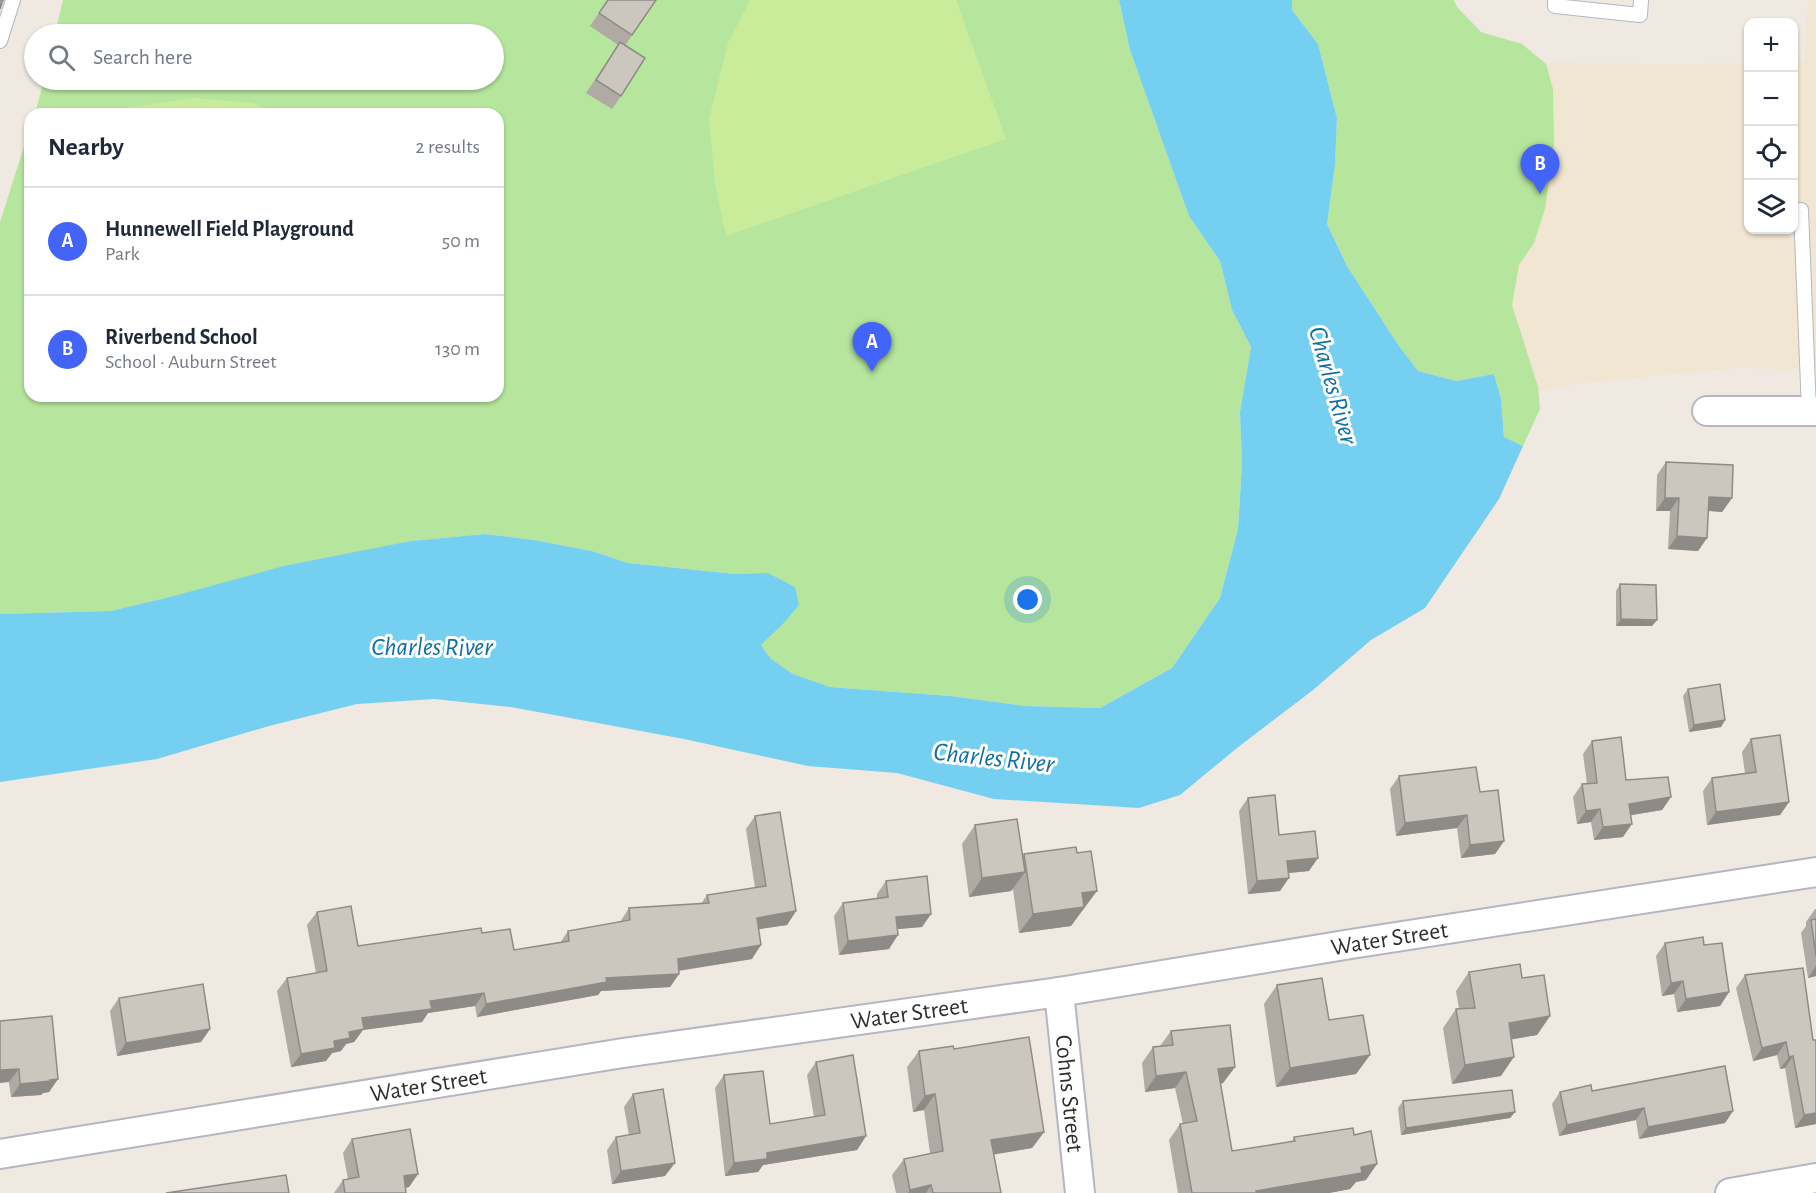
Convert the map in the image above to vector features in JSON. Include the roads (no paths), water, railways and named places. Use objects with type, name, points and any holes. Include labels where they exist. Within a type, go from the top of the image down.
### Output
[{"type":"street","points":[[1707,411],[1813,411]]},
{"type":"street","name":"Water Street","points":[[0,1155],[623,1053],[1059,993],[1351,944],[1816,872]]},
{"type":"street","name":"Cohns Street","points":[[1059,993],[1080,1193]]},
{"type":"street","points":[[1730,1193],[1816,1178]]},
{"type":"lane","points":[[0,41],[12,0]]},
{"type":"lane","points":[[1555,0],[1555,6],[1640,15],[1641,0]]},
{"type":"lane","points":[[1801,210],[1813,411]]},
{"type":"water","name":"Charles River","points":[[1119,0],[1292,0],[1292,10],[1318,44],[1337,118],[1335,165],[1327,224],[1347,266],[1418,371],[1456,381],[1494,374],[1501,399],[1504,437],[1523,446],[1499,499],[1425,608],[1371,640],[1313,690],[1180,795],[1139,808],[994,799],[897,773],[808,766],[684,739],[511,707],[434,699],[357,704],[269,726],[157,759],[0,782],[0,614],[111,611],[284,566],[411,541],[485,534],[592,551],[628,563],[735,574],[768,573],[795,587],[799,605],[761,645],[771,659],[793,674],[830,687],[950,696],[1025,706],[1100,708],[1172,668],[1220,598],[1238,529],[1242,463],[1240,412],[1251,347],[1232,310],[1220,261],[1189,216],[1130,50]]},
{"type":"place","name":"Riverbend School","points":[[1540,194]]},
{"type":"place","name":"Hunnewell Field Playground","points":[[872,372]]}]
